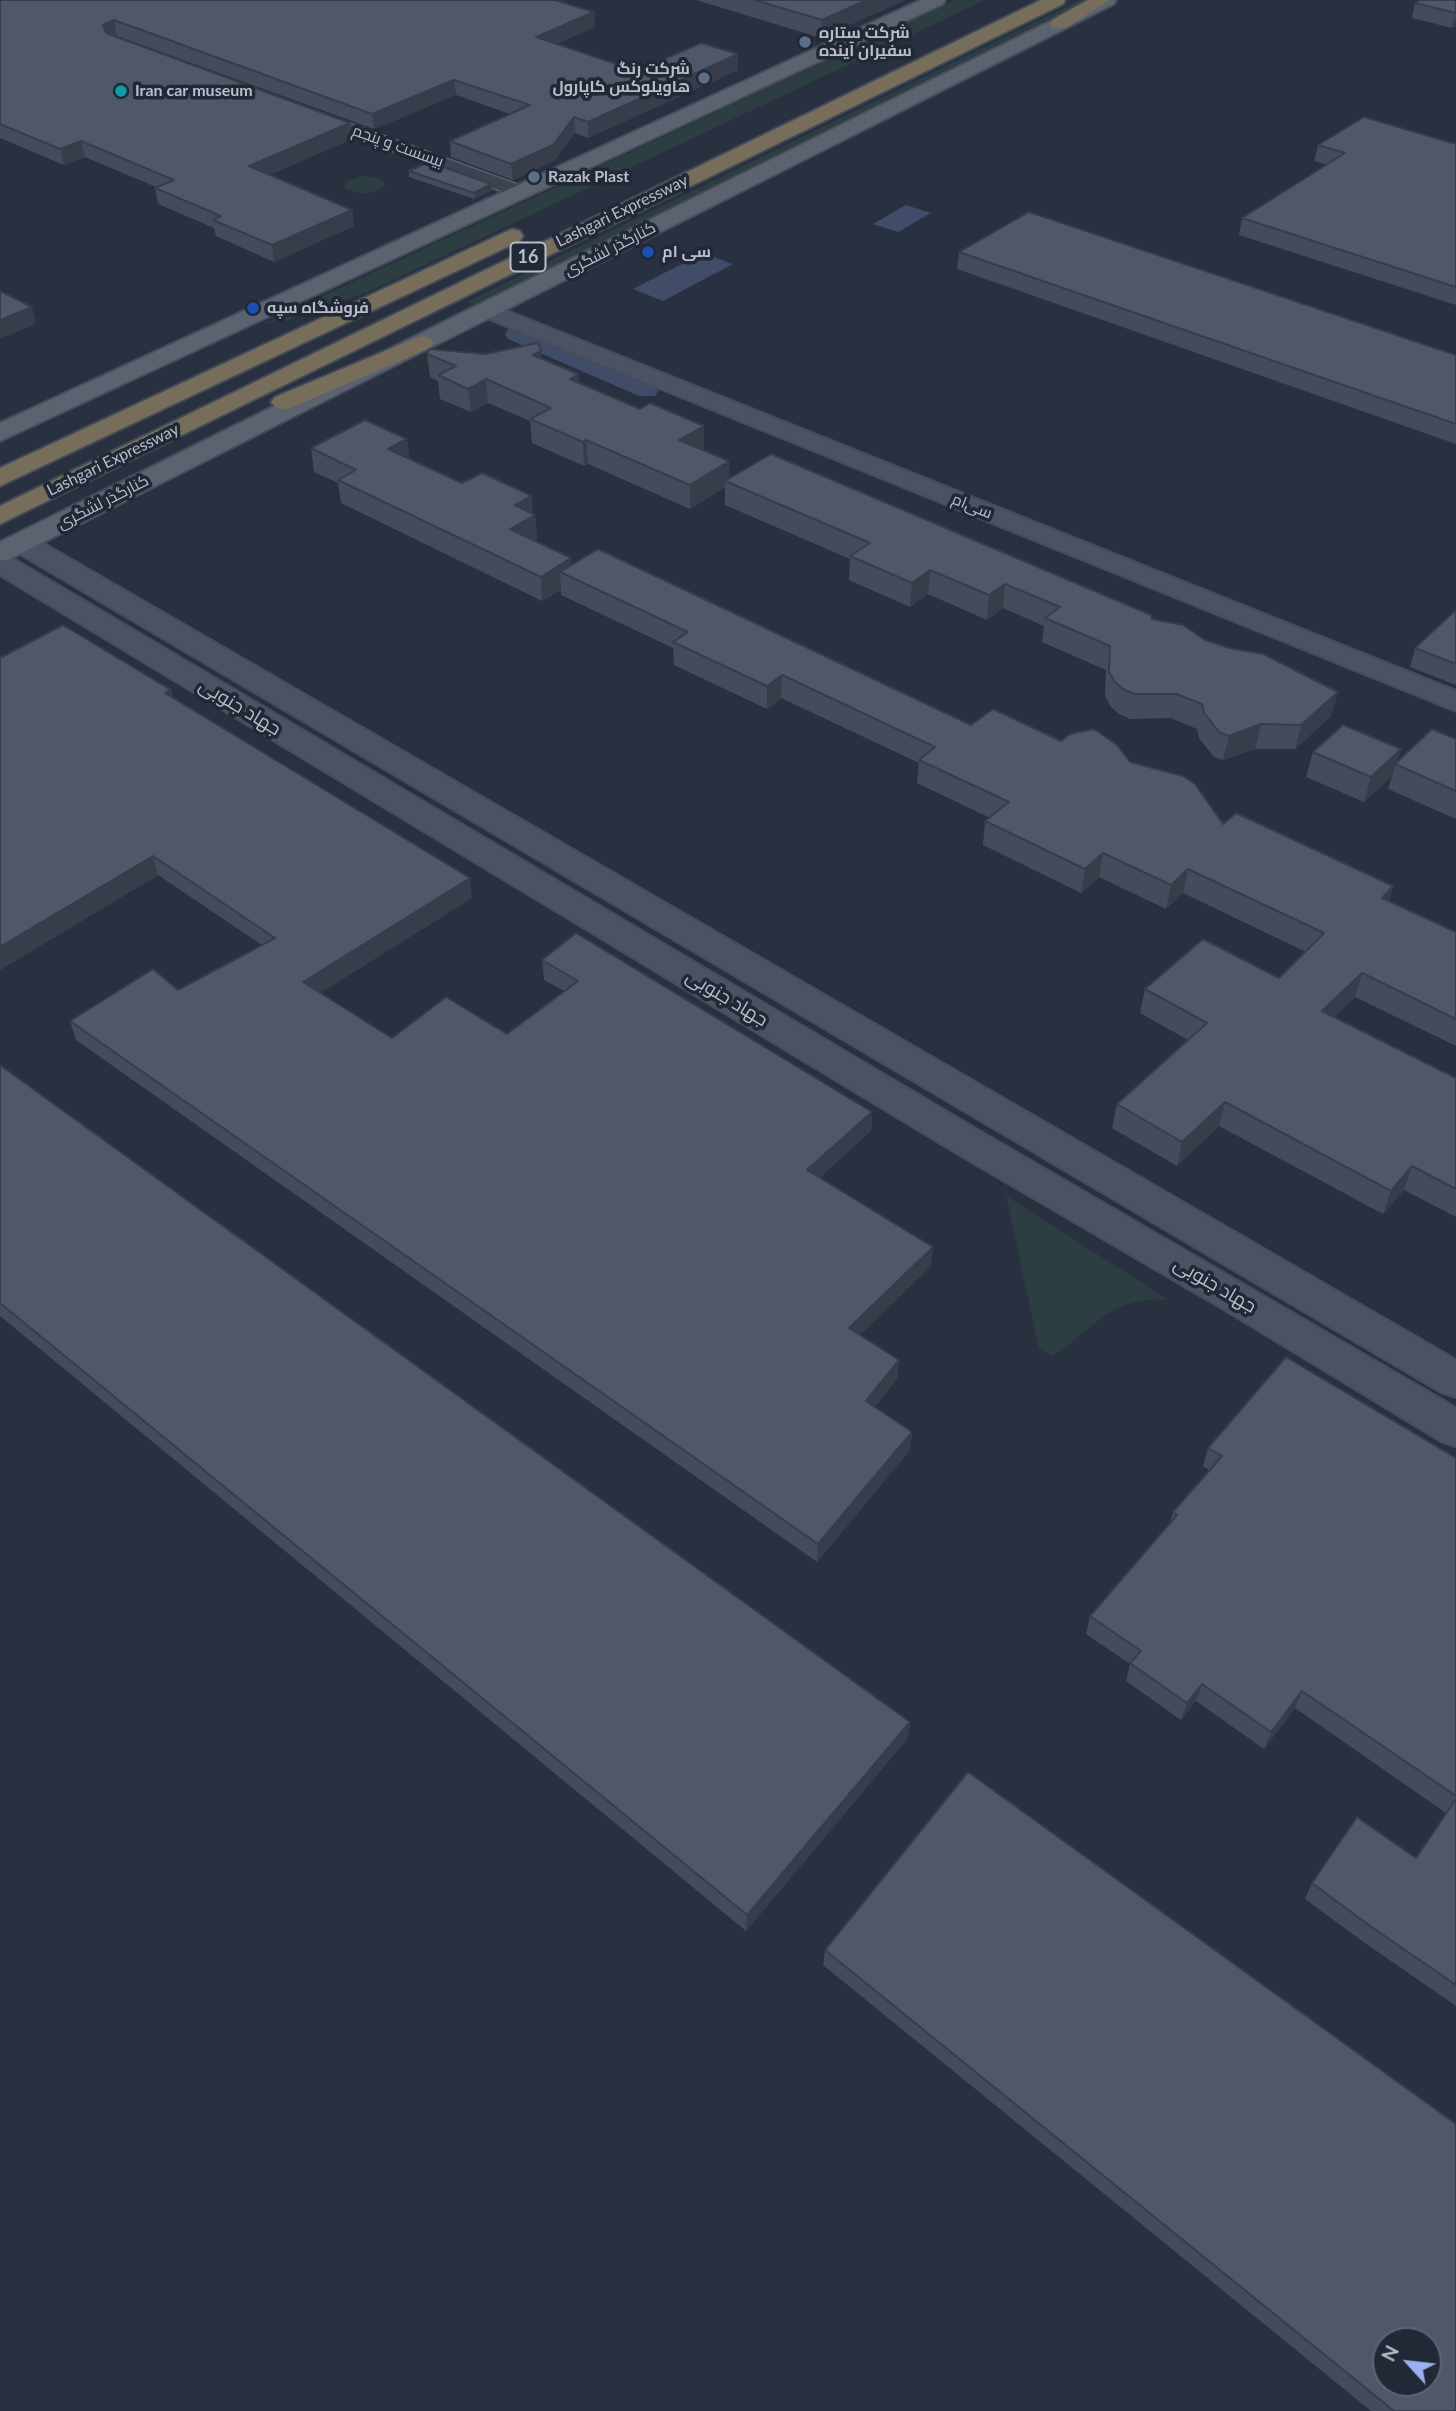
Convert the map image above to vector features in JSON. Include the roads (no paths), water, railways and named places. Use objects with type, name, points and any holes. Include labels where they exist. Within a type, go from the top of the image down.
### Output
[{"type":"highway","points":[[839,82],[1007,0]]},
{"type":"highway","name":"Lashgari Expressway","points":[[4,538],[1056,0]]},
{"type":"highway","points":[[1059,24],[1101,0]]},
{"type":"highway","name":"Lashgari Expressway","points":[[0,478],[537,224]]},
{"type":"highway","points":[[4,538],[421,343]]},
{"type":"main road","points":[[0,433],[936,0]]},
{"type":"main road","name":"کنارگذر لشگری","points":[[421,343],[1107,0]]},
{"type":"street","name":"بیسست و پنجم","points":[[299,110],[521,192]]},
{"type":"street","name":"سی‌ام","points":[[487,310],[1456,702]]},
{"type":"street","name":"جهاد جنوبی","points":[[4,538],[1456,1380]]},
{"type":"street","name":"جهاد جنوبی","points":[[4,538],[944,1128],[1241,1300],[1456,1429]]},
{"type":"water","points":[[906,205],[931,213],[898,232],[873,224]]},
{"type":"water","points":[[703,253],[733,264],[663,301],[633,289]]},
{"type":"waterway","points":[[516,334],[647,391]]},
{"type":"place","name":"شرکت ستاره سفیران آینده","points":[[805,42]]},
{"type":"place","name":"شرکت رنگ هاویلوکس کاپارول","points":[[704,78]]},
{"type":"place","name":"Iran car museum","points":[[121,91]]},
{"type":"place","name":"Razak Plast","points":[[534,177]]},
{"type":"place","name":"سی ام","points":[[648,252]]},
{"type":"place","name":"فروشگاه سپه","points":[[253,308]]}]
